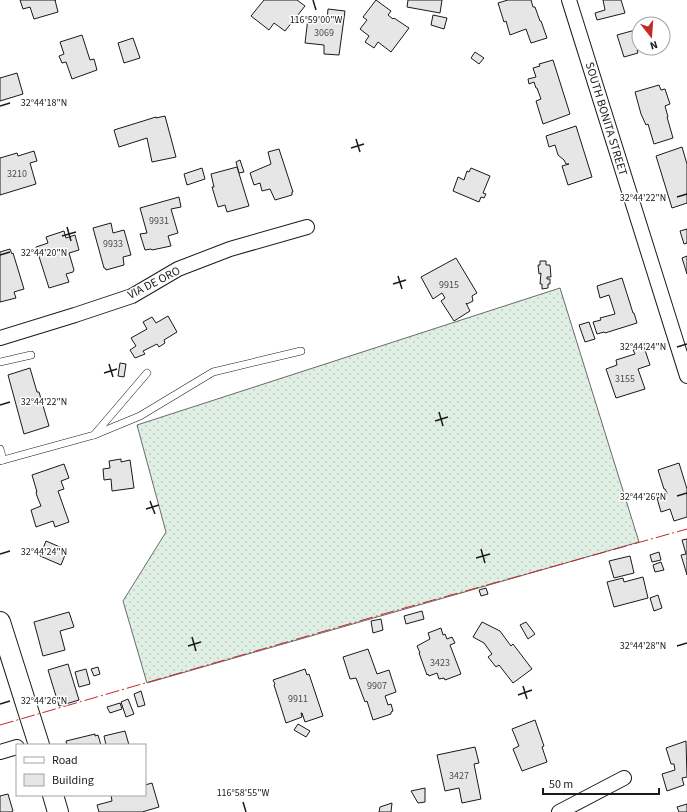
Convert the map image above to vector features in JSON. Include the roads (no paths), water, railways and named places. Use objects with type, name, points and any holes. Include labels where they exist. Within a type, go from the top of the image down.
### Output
[{"type":"main road","points":[[0,622],[33,744]]},
{"type":"main road","points":[[53,796],[58,812]]},
{"type":"street","name":"SOUTH BONITA STREET","points":[[569,0],[687,376]]},
{"type":"street","name":"VIA DE ORO","points":[[0,338],[132,296],[178,269],[230,249],[307,227]]},
{"type":"street","points":[[0,752],[16,747]]},
{"type":"street","points":[[558,812],[624,778]]},
{"type":"lane","points":[[0,450],[2,461],[94,435],[140,416],[213,372],[301,351]]},
{"type":"lane","points":[[0,362],[31,355]]},
{"type":"lane","points":[[94,435],[147,373]]}]
